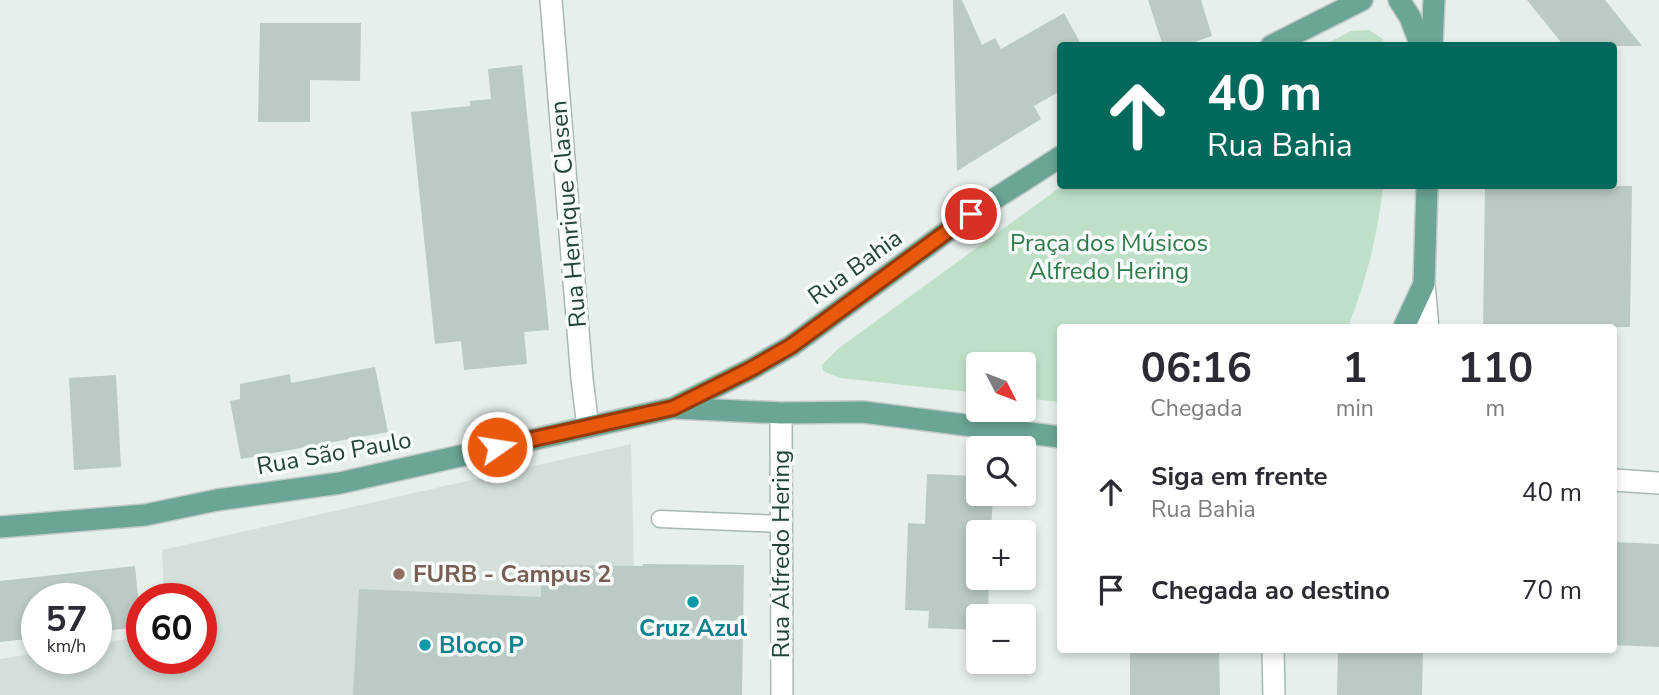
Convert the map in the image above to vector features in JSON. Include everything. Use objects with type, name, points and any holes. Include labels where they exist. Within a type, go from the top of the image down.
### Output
[{"type":"main road","points":[[1279,42],[1362,0]]},
{"type":"main road","points":[[1399,0],[1410,17],[1420,42]]},
{"type":"main road","points":[[1432,42],[1434,0]]},
{"type":"main road","name":"Rua Bahia","points":[[673,408],[791,346],[971,214],[1057,159]]},
{"type":"main road","points":[[1405,324],[1424,284],[1427,189]]},
{"type":"main road","name":"Rua São Paulo","points":[[0,527],[145,514],[217,500],[340,483],[673,408]]},
{"type":"main road","points":[[673,408],[781,413],[863,412],[1057,437]]},
{"type":"street","name":"Rua Henrique Clasen","points":[[551,0],[588,427]]},
{"type":"street","points":[[1424,284],[1428,324]]},
{"type":"street","name":"Rua Alfredo Hering","points":[[781,413],[782,695]]},
{"type":"street","points":[[1617,480],[1659,483]]},
{"type":"street","points":[[1273,653],[1274,695]]},
{"type":"lane","points":[[660,519],[781,524]]},
{"type":"shaded area","name":"FURB - Campus 2","points":[[631,444],[637,695],[0,695],[0,659],[21,656],[21,674],[112,674],[112,642],[126,639],[126,674],[217,674],[217,583],[163,583],[162,550]]},
{"type":"green space","points":[[1369,30],[1384,42],[1330,42],[1351,31]]},
{"type":"green space","name":"Praça dos Músicos Alfredo Hering","points":[[1058,189],[1383,189],[1370,258],[1349,324],[1057,324],[1057,402],[1036,399],[1036,352],[966,352],[966,392],[840,378],[823,371],[822,365],[839,348]]},
{"type":"building","points":[[953,0],[962,0],[982,45],[995,38],[1001,49],[1064,13],[1080,42],[1057,42],[1057,93],[1034,106],[1041,119],[957,171]]},
{"type":"building","points":[[1148,0],[1201,0],[1212,36],[1195,42],[1162,42]]},
{"type":"building","points":[[1527,0],[1605,0],[1642,46],[1617,46],[1617,42],[1561,42]]},
{"type":"building","points":[[260,23],[361,23],[360,81],[310,80],[310,122],[258,122]]},
{"type":"building","points":[[522,65],[549,330],[524,332],[527,364],[464,370],[461,341],[435,344],[411,112],[470,106],[470,101],[491,99],[488,69]]},
{"type":"building","points":[[1617,186],[1632,186],[1630,327],[1617,327],[1617,324],[1483,324],[1485,189],[1617,189]]},
{"type":"building","points":[[375,367],[388,432],[241,459],[230,401],[240,399],[240,384],[290,374],[291,383]]},
{"type":"building","points":[[116,375],[121,467],[74,470],[69,378]]},
{"type":"building","points":[[927,474],[966,476],[966,506],[992,506],[992,520],[966,520],[966,590],[989,590],[988,604],[966,604],[966,630],[928,628],[929,611],[905,610],[908,523],[925,524]]},
{"type":"building","points":[[1617,542],[1659,544],[1659,647],[1617,645]]},
{"type":"building","points":[[541,565],[744,565],[742,695],[353,695],[359,589],[541,597]]},
{"type":"building","points":[[135,566],[137,583],[126,583],[126,629],[112,630],[112,583],[21,583],[21,640],[0,642],[0,581]]},
{"type":"building","points":[[1130,653],[1219,653],[1220,695],[1130,695]]},
{"type":"building","points":[[1338,653],[1423,653],[1422,695],[1337,695]]},
{"type":"place","name":"FURB - Campus 2","points":[[399,574]]},
{"type":"place","name":"Cruz Azul","points":[[693,602]]},
{"type":"place","name":"Bloco P","points":[[425,645]]},
{"type":"route","points":[[497,447],[673,408],[791,346],[971,214]]}]
